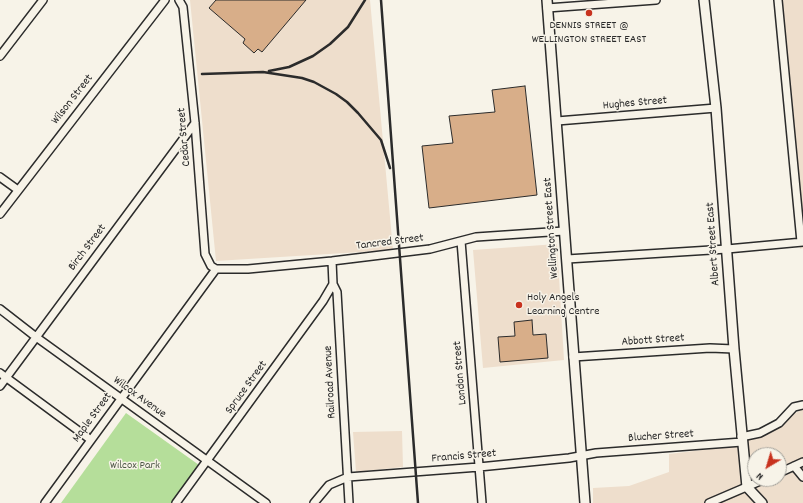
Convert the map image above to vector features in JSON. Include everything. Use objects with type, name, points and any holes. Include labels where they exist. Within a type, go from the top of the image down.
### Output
[{"type":"main road","name":"Albert Street East","points":[[704,0],[716,108],[734,349],[747,487]]},
{"type":"main road","name":"Wellington Street East","points":[[547,4],[585,503]]},
{"type":"main road","points":[[747,487],[762,503]]},
{"type":"street","points":[[0,56],[43,0]]},
{"type":"street","name":"Wilson Street","points":[[0,214],[165,0]]},
{"type":"street","name":"Cedar Street","points":[[180,0],[183,7],[195,123],[205,254],[211,266],[216,269]]},
{"type":"street","points":[[547,4],[656,0]]},
{"type":"street","points":[[567,259],[726,249],[802,242],[778,0]]},
{"type":"street","name":"Hughes Street","points":[[557,121],[716,108]]},
{"type":"street","name":"Birch Street","points":[[0,386],[3,376],[36,337],[195,123]]},
{"type":"street","points":[[0,177],[18,190]]},
{"type":"street","name":"Tancred Street","points":[[216,269],[248,269],[332,261],[430,249],[476,237],[564,231]]},
{"type":"street","name":"London Street","points":[[461,241],[482,503]]},
{"type":"street","name":"Railroad Avenue","points":[[332,261],[333,284],[337,292],[349,503]]},
{"type":"street","name":"Maple Street","points":[[45,503],[216,269]]},
{"type":"street","name":"Spruce Street","points":[[178,502],[323,301],[333,284]]},
{"type":"street","name":"Wilcox Avenue","points":[[0,309],[36,337],[266,503]]},
{"type":"street","name":"Abbott Street","points":[[573,357],[710,348],[734,349]]},
{"type":"street","points":[[3,376],[91,440]]},
{"type":"street","name":"Blucher Street","points":[[581,455],[742,440],[779,423],[794,407],[803,405]]},
{"type":"street","name":"Francis Street","points":[[314,503],[329,485],[348,477],[480,467],[581,455]]},
{"type":"street","points":[[787,469],[803,462]]},
{"type":"street","points":[[794,466],[803,476]]},
{"type":"street","points":[[709,503],[747,487]]},
{"type":"shaded area","points":[[190,0],[370,0],[393,250],[216,261]]},
{"type":"shaded area","points":[[778,0],[803,0],[803,248],[800,249],[797,233]]},
{"type":"shaded area","name":"Holy Angels Learning Centre","points":[[557,244],[564,360],[483,368],[473,250]]},
{"type":"shaded area","points":[[803,409],[803,503],[593,503],[593,488],[629,486],[669,472],[669,454],[719,448],[746,440]]},
{"type":"shaded area","points":[[402,431],[403,467],[356,472],[353,432]]},
{"type":"green space","name":"Wilcox Park","points":[[126,413],[199,465],[171,503],[61,503]]},
{"type":"building","points":[[216,0],[306,0],[262,52],[258,49],[254,53],[243,43],[245,39],[209,8]]},
{"type":"building","points":[[525,86],[537,195],[429,208],[422,146],[453,143],[449,116],[495,112],[492,90]]},
{"type":"building","points":[[532,320],[533,335],[546,334],[548,358],[500,362],[498,337],[515,336],[514,322]]},
{"type":"railway","points":[[269,71],[289,67],[313,56],[330,44],[348,27],[365,0]]},
{"type":"railway","points":[[381,0],[418,503]]},
{"type":"railway","points":[[202,74],[263,72],[302,78],[314,82],[336,94],[358,113],[381,140],[390,168]]},
{"type":"place","name":"DENNIS STREET @ WELLINGTON STREET EAST","points":[[589,13]]},
{"type":"place","name":"Holy Angels Learning Centre","points":[[519,305]]}]
